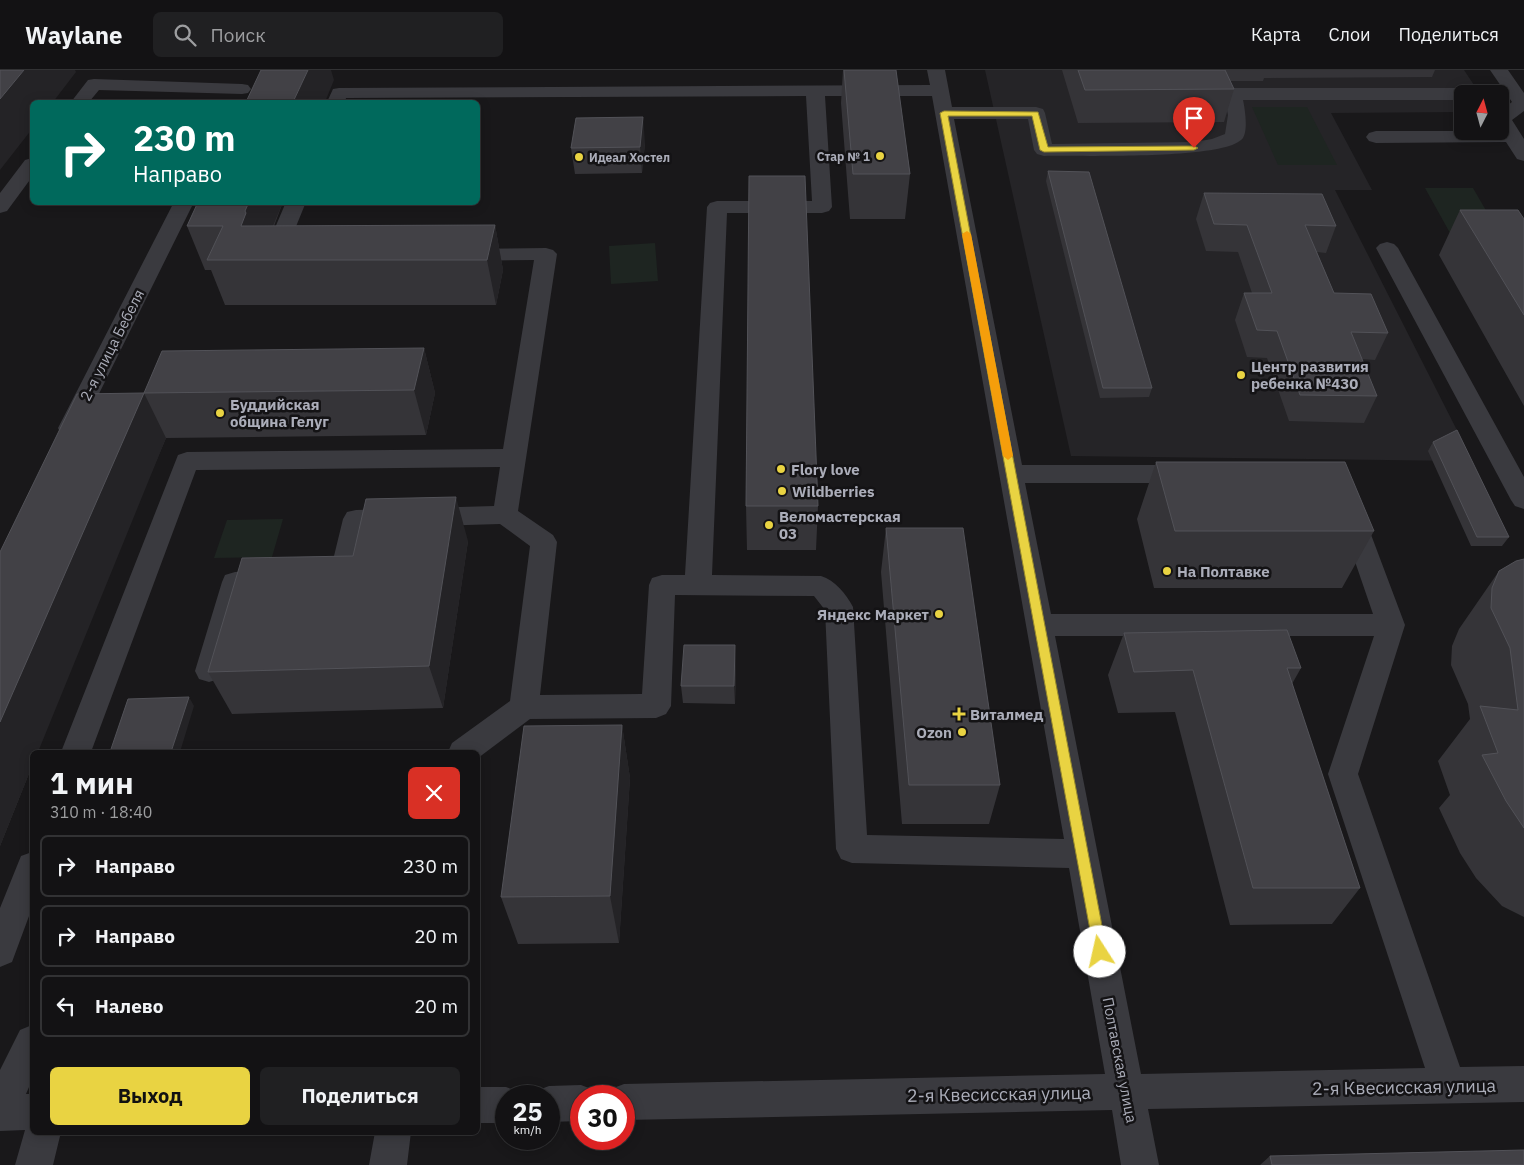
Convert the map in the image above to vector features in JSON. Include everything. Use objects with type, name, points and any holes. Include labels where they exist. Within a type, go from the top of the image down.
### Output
[{"type":"street","name":"Полтавская улица","points":[[936,70],[1140,1165]]},
{"type":"street","points":[[1499,70],[1522,103],[1502,120],[1524,155]]},
{"type":"street","points":[[82,100],[94,84],[241,89]]},
{"type":"street","points":[[337,100],[339,93],[572,84],[815,90],[942,101],[1036,113],[1044,150],[1194,148],[1217,144],[1234,137],[1237,115],[1233,94],[1454,94]]},
{"type":"street","points":[[698,585],[712,354],[717,207],[822,207],[815,90]]},
{"type":"street","points":[[1376,137],[1512,136]]},
{"type":"street","points":[[0,207],[30,167]]},
{"type":"street","name":"2-я улица Бебеля","points":[[58,452],[182,205]]},
{"type":"street","points":[[295,205],[274,256],[303,256]]},
{"type":"street","points":[[1387,248],[1523,495]]},
{"type":"street","points":[[439,255],[546,254],[505,515]]},
{"type":"street","points":[[77,750],[187,462],[514,458]]},
{"type":"street","points":[[1012,474],[1211,474]]},
{"type":"street","points":[[1343,492],[1391,625],[1343,774],[1449,1086]]},
{"type":"street","points":[[209,671],[234,582],[320,579],[346,560],[356,518],[505,515],[544,542],[524,707]]},
{"type":"street","points":[[466,750],[524,707],[656,706],[662,585],[821,586],[839,608],[852,850],[1083,854]]},
{"type":"street","points":[[1040,625],[1391,625]]},
{"type":"street","points":[[1,944],[30,871]]},
{"type":"street","points":[[30,1046],[0,1111],[30,1112]]},
{"type":"street","name":"2-я Квесисская улица","points":[[635,1102],[1524,1084]]},
{"type":"street","points":[[480,1105],[495,1104]]},
{"type":"street","points":[[34,1165],[42,1135]]},
{"type":"street","points":[[388,1165],[393,1135]]},
{"type":"shaded area","name":"Центр развития ребенка №430","points":[[985,70],[1464,70],[1474,85],[1454,85],[1454,112],[1331,113],[1372,190],[1335,190],[1465,446],[1462,461],[1071,456]]},
{"type":"shaded area","points":[[1252,107],[1307,107],[1337,165],[1278,165]]},
{"type":"shaded area","points":[[1425,188],[1473,188],[1499,233],[1450,233]]},
{"type":"shaded area","points":[[655,243],[658,281],[611,284],[609,246]]},
{"type":"shaded area","points":[[283,519],[272,557],[214,558],[227,520]]},
{"type":"building","points":[[0,70],[24,70],[0,99]]},
{"type":"building","points":[[261,70],[308,70],[294,100],[247,100]]},
{"type":"building","points":[[844,70],[896,70],[910,174],[853,174]]},
{"type":"building","points":[[1078,70],[1225,70],[1234,89],[1085,90]]},
{"type":"building","points":[[643,117],[640,147],[571,148],[576,118]]},
{"type":"building","points":[[1048,171],[1089,172],[1152,388],[1103,388]]},
{"type":"building","points":[[749,176],[805,176],[818,506],[746,506]]},
{"type":"building","points":[[1204,193],[1322,194],[1336,226],[1305,225],[1334,293],[1371,294],[1388,333],[1351,332],[1377,396],[1300,395],[1277,331],[1257,330],[1244,293],[1272,293],[1247,225],[1214,224]]},
{"type":"building","points":[[197,205],[248,205],[241,226],[495,225],[487,260],[207,260],[223,226],[187,226]]},
{"type":"building","points":[[1460,210],[1518,210],[1524,219],[1524,315]]},
{"type":"building","points":[[424,348],[414,390],[144,393],[162,351]]},
{"type":"building","points":[[144,393],[0,722],[0,552],[77,394]]},
{"type":"building","points":[[1457,430],[1509,537],[1477,537],[1433,442]]},
{"type":"building","points":[[1156,462],[1345,462],[1374,531],[1175,531]]},
{"type":"building","points":[[456,497],[429,666],[208,672],[242,558],[353,556],[366,499]]},
{"type":"building","points":[[886,528],[963,528],[1000,785],[909,785]]},
{"type":"building","points":[[1524,559],[1524,828],[1506,801],[1482,755],[1498,753],[1480,706],[1518,710],[1510,648],[1491,608],[1492,588],[1499,571],[1516,561]]},
{"type":"building","points":[[1287,630],[1301,668],[1287,668],[1360,888],[1253,888],[1193,670],[1134,672],[1124,633]]},
{"type":"building","points":[[684,645],[735,645],[734,686],[681,686]]},
{"type":"building","points":[[189,697],[172,750],[111,750],[128,699]]},
{"type":"building","points":[[622,725],[610,896],[501,897],[524,726]]},
{"type":"building","points":[[1524,1150],[1524,1165],[1272,1165],[1270,1156]]},
{"type":"slow traffic","points":[[967,234],[1008,456]]},
{"type":"place","name":"Стар № 1","points":[[880,156]]},
{"type":"place","name":"Идеал Хостел","points":[[579,157]]},
{"type":"place","name":"Центр развития ребенка №430","points":[[1241,375]]},
{"type":"place","name":"Буддийская община Гелуг","points":[[220,413]]},
{"type":"place","name":"Flory love","points":[[781,469]]},
{"type":"place","name":"Wildberries","points":[[782,491]]},
{"type":"place","name":"Веломастерская 03","points":[[769,525]]},
{"type":"place","name":"На Полтавке","points":[[1167,571]]},
{"type":"place","name":"Яндекс Маркет","points":[[939,614]]},
{"type":"place","name":"Виталмед","points":[[959,714]]},
{"type":"place","name":"Ozon","points":[[962,732]]},
{"type":"route","points":[[1100,952],[1078,825],[944,113],[1036,113],[1044,150],[1194,148]]}]
